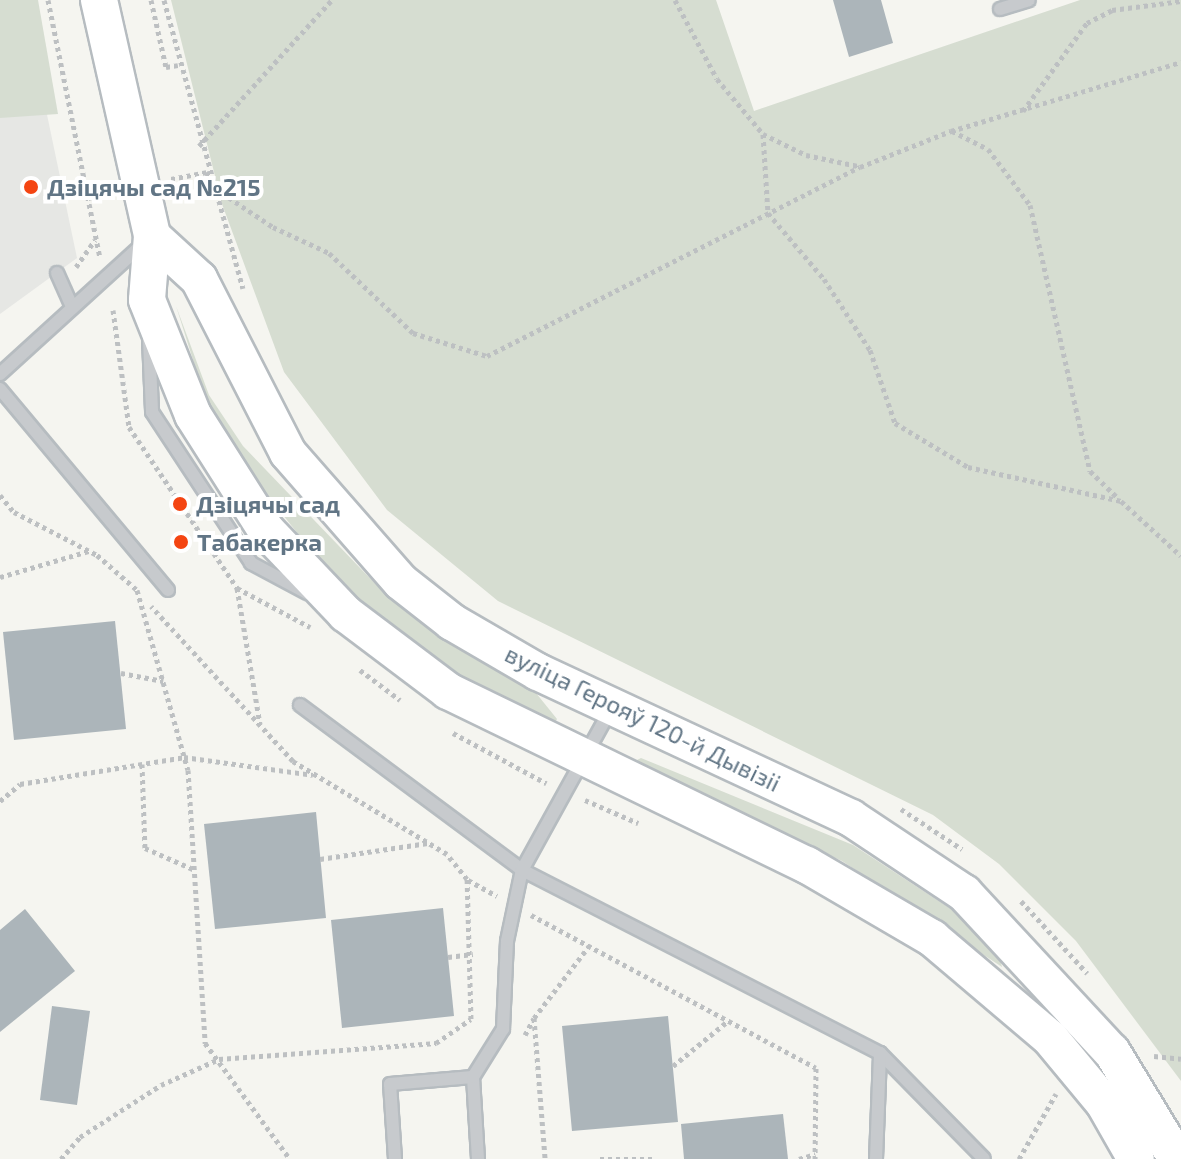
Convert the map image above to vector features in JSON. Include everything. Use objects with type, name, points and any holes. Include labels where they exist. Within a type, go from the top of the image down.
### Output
[{"type":"street","points":[[99,0],[152,236],[147,300],[181,389],[226,476],[346,614],[448,691],[580,760],[807,865],[932,938],[1050,1038],[1104,1103],[1136,1159]]},
{"type":"street","name":"вуліца Герояў 120-й Дывізіі","points":[[152,236],[199,279],[268,420],[359,541],[452,622],[613,707],[851,818],[964,893],[1112,1052],[1177,1159]]},
{"type":"lane","points":[[1000,9],[1029,0]]},
{"type":"lane","points":[[0,374],[71,304],[106,281],[152,236]]},
{"type":"lane","points":[[57,273],[71,304]]},
{"type":"lane","points":[[0,389],[168,590]]},
{"type":"lane","points":[[300,705],[522,870],[880,1053],[984,1159]]},
{"type":"lane","points":[[478,1159],[473,1077],[503,1029],[512,905],[522,870],[562,790],[613,707]]},
{"type":"lane","points":[[876,1159],[880,1053]]},
{"type":"lane","points":[[395,1159],[390,1084],[473,1077]]},
{"type":"path","points":[[48,0],[106,281],[129,427],[237,588],[261,726]]},
{"type":"path","points":[[151,0],[166,67],[178,65]]},
{"type":"path","points":[[164,0],[206,172],[246,295]]},
{"type":"path","points":[[199,146],[332,0]]},
{"type":"path","points":[[675,0],[717,79],[763,134],[770,150],[768,213],[870,350],[895,423],[968,467],[1121,501]]},
{"type":"path","points":[[1023,111],[1087,23],[1112,10],[1181,1]]},
{"type":"path","points":[[206,172],[222,193],[273,227],[329,253],[413,333],[487,356],[860,167],[951,131],[1181,62]]},
{"type":"path","points":[[951,131],[988,149],[1030,205],[1090,471],[1181,556]]},
{"type":"path","points":[[763,134],[806,155],[860,167]]},
{"type":"path","points":[[0,495],[14,512],[90,551],[137,590],[261,726],[317,776],[429,843],[467,879],[816,1068],[815,1156],[799,1159]]},
{"type":"path","points":[[0,577],[90,551]]},
{"type":"path","points":[[237,588],[314,629]]},
{"type":"path","points":[[137,590],[184,757],[195,870],[205,1043],[290,1159]]},
{"type":"path","points":[[346,659],[410,706]]},
{"type":"path","points":[[121,673],[163,681]]},
{"type":"path","points":[[444,728],[562,790],[648,827]]},
{"type":"path","points":[[0,801],[20,784],[184,757],[317,776]]},
{"type":"path","points":[[142,764],[145,848],[195,870]]},
{"type":"path","points":[[891,804],[967,853]]},
{"type":"path","points":[[320,859],[429,843]]},
{"type":"path","points":[[61,1159],[80,1137],[161,1085],[219,1059],[436,1043],[471,1019],[473,954],[467,879]]},
{"type":"path","points":[[1013,894],[1095,982]]},
{"type":"path","points":[[520,1042],[534,1018],[589,946]]},
{"type":"path","points":[[448,957],[473,954]]},
{"type":"path","points":[[534,1018],[545,1159]]},
{"type":"path","points":[[673,1066],[728,1021]]},
{"type":"path","points":[[1146,1046],[1160,1065]]},
{"type":"path","points":[[1154,1056],[1181,1059]]},
{"type":"path","points":[[1048,1084],[1066,1106]]},
{"type":"path","points":[[1019,1159],[1057,1094]]},
{"type":"path","points":[[600,1159],[653,1159]]},
{"type":"shaded area","name":"Дзіцячы сад №215","points":[[0,0],[23,0],[77,258],[0,314]]},
{"type":"shaded area","points":[[0,0],[38,0],[58,114],[0,118]]},
{"type":"shaded area","points":[[171,0],[716,0],[754,111],[1080,0],[1181,0],[1181,1081],[1076,941],[999,864],[933,815],[498,601],[387,510],[284,372],[222,204]]},
{"type":"shaded area","points":[[176,306],[209,395],[243,446],[386,595],[536,693],[557,719],[552,728],[426,655],[375,618],[311,550],[242,464],[205,398]]},
{"type":"shaded area","points":[[641,758],[853,845],[957,913],[998,950],[1002,967],[842,861],[631,763]]},
{"type":"building","points":[[833,0],[881,0],[893,43],[849,57]]},
{"type":"building","points":[[115,621],[126,729],[14,740],[3,632]]},
{"type":"building","points":[[316,812],[326,918],[215,929],[204,824]]},
{"type":"building","points":[[443,908],[454,1016],[342,1028],[331,920]]},
{"type":"building","points":[[25,909],[75,971],[0,1032],[0,930]]},
{"type":"building","points":[[52,1006],[90,1011],[77,1105],[40,1100]]},
{"type":"building","points":[[668,1016],[678,1122],[572,1131],[562,1026]]},
{"type":"building","points":[[783,1114],[788,1159],[684,1159],[681,1124]]},
{"type":"place","name":"Дзіцячы сад №215","points":[[31,187]]},
{"type":"place","name":"Дзіцячы сад","points":[[180,504]]},
{"type":"place","name":"Табакерка","points":[[181,542]]}]
